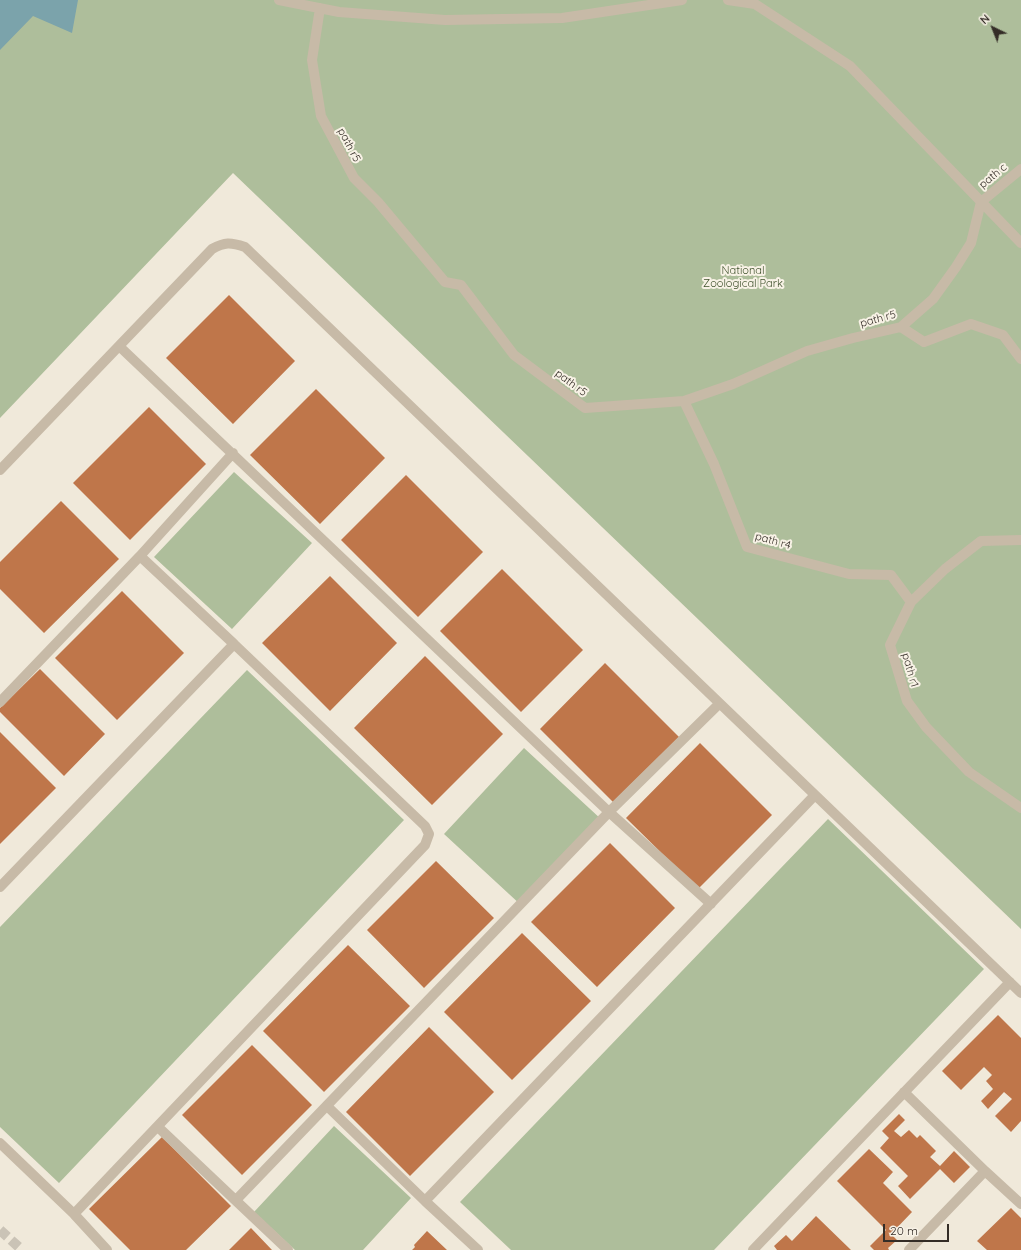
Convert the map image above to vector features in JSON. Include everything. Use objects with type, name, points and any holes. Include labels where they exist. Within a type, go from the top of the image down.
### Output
[{"type":"street","points":[[279,0],[339,12],[445,20],[562,18],[682,0]]},
{"type":"street","points":[[728,0],[755,4],[850,66],[1021,243]]},
{"type":"street","name":"path r5","points":[[320,8],[312,60],[321,116],[354,178],[378,202],[445,282],[461,286],[514,354],[585,408],[684,401],[733,384],[807,351],[853,338],[901,327],[933,299],[956,267],[971,242],[982,202]]},
{"type":"street","name":"path c","points":[[982,202],[1021,169]]},
{"type":"street","points":[[0,470],[212,249],[223,243],[244,247],[1021,993]]},
{"type":"street","points":[[901,327],[924,342],[971,324],[1003,335],[1021,359]]},
{"type":"street","points":[[119,346],[609,812],[710,904]]},
{"type":"street","name":"path r4","points":[[684,401],[714,464],[747,547],[849,574],[891,575],[910,602]]},
{"type":"street","points":[[0,702],[140,556],[232,453]]},
{"type":"street","name":"path r1","points":[[1021,540],[981,541],[945,569],[910,602],[890,645],[907,701],[926,727],[969,772],[1021,808]]},
{"type":"street","points":[[74,1214],[426,845],[429,834],[425,826],[140,556]]},
{"type":"street","points":[[0,887],[234,644]]},
{"type":"street","points":[[236,1200],[609,812],[719,704]]},
{"type":"street","points":[[425,1201],[815,795]]},
{"type":"street","points":[[753,1250],[1010,982]]},
{"type":"street","points":[[904,1092],[1021,1204]]},
{"type":"street","points":[[326,1106],[478,1250]]},
{"type":"street","points":[[158,1127],[288,1250]]},
{"type":"street","points":[[0,1143],[74,1214],[107,1250]]},
{"type":"street","points":[[909,1250],[985,1171]]},
{"type":"green space","name":"National Zoological Park","points":[[0,0],[1021,0],[1021,929],[233,173],[0,418]]},
{"type":"green space","points":[[234,472],[312,543],[232,629],[154,557]]},
{"type":"green space","points":[[247,670],[404,820],[59,1183],[0,1127],[0,927]]},
{"type":"green space","points":[[524,748],[602,820],[522,906],[444,834]]},
{"type":"green space","points":[[828,819],[984,969],[714,1250],[511,1250],[460,1202]]},
{"type":"green space","points":[[334,1126],[411,1198],[363,1250],[295,1250],[254,1212]]},
{"type":"water","points":[[0,0],[78,0],[72,33],[33,16],[0,50]]},
{"type":"building","points":[[229,295],[295,361],[233,424],[166,358]]},
{"type":"building","points":[[316,389],[385,458],[320,524],[250,455]]},
{"type":"building","points":[[149,407],[206,464],[130,540],[73,483]]},
{"type":"building","points":[[406,475],[483,552],[418,617],[341,540]]},
{"type":"building","points":[[61,501],[119,559],[44,633],[0,589],[0,562]]},
{"type":"building","points":[[502,569],[583,650],[521,712],[440,631]]},
{"type":"building","points":[[330,576],[397,643],[330,711],[262,643]]},
{"type":"building","points":[[122,591],[184,653],[117,720],[55,658]]},
{"type":"building","points":[[425,656],[503,734],[432,805],[354,728]]},
{"type":"building","points":[[605,663],[679,737],[613,802],[540,729]]},
{"type":"building","points":[[40,669],[105,734],[64,776],[0,712],[0,708]]},
{"type":"building","points":[[0,732],[56,788],[0,844]]},
{"type":"building","points":[[700,743],[772,815],[698,889],[626,818]]},
{"type":"building","points":[[610,843],[675,908],[597,987],[531,922]]},
{"type":"building","points":[[436,861],[494,918],[424,988],[367,930]]},
{"type":"building","points":[[522,933],[591,1001],[512,1080],[444,1012]]},
{"type":"building","points":[[348,945],[410,1006],[324,1092],[263,1031]]},
{"type":"building","points":[[998,1015],[1021,1038],[1021,1121],[1011,1132],[995,1116],[1012,1099],[1004,1092],[988,1109],[981,1101],[993,1089],[986,1081],[992,1075],[984,1067],[961,1090],[942,1071]]},
{"type":"building","points":[[429,1027],[494,1092],[410,1176],[346,1112]]},
{"type":"building","points":[[252,1045],[312,1105],[242,1175],[182,1115]]},
{"type":"building","points":[[899,1114],[905,1120],[894,1131],[901,1137],[909,1130],[917,1138],[920,1135],[936,1151],[930,1157],[940,1166],[954,1151],[970,1167],[954,1183],[940,1169],[910,1199],[898,1186],[908,1176],[880,1148],[889,1138],[882,1131]]},
{"type":"building","points":[[162,1137],[231,1206],[186,1250],[130,1250],[89,1209]]},
{"type":"building","points":[[869,1149],[893,1172],[883,1183],[912,1212],[891,1234],[897,1240],[888,1248],[889,1250],[874,1250],[870,1246],[886,1230],[837,1181]]},
{"type":"building","points":[[1011,1208],[1021,1218],[1021,1250],[987,1250],[977,1241]]},
{"type":"building","points":[[816,1216],[851,1250],[777,1250],[774,1246],[786,1235],[792,1241]]},
{"type":"building","points":[[251,1228],[272,1250],[229,1250]]},
{"type":"building","points":[[427,1231],[447,1250],[412,1250],[415,1247],[414,1245]]},
{"type":"tunnel","points":[[0,1230],[22,1250]]}]
